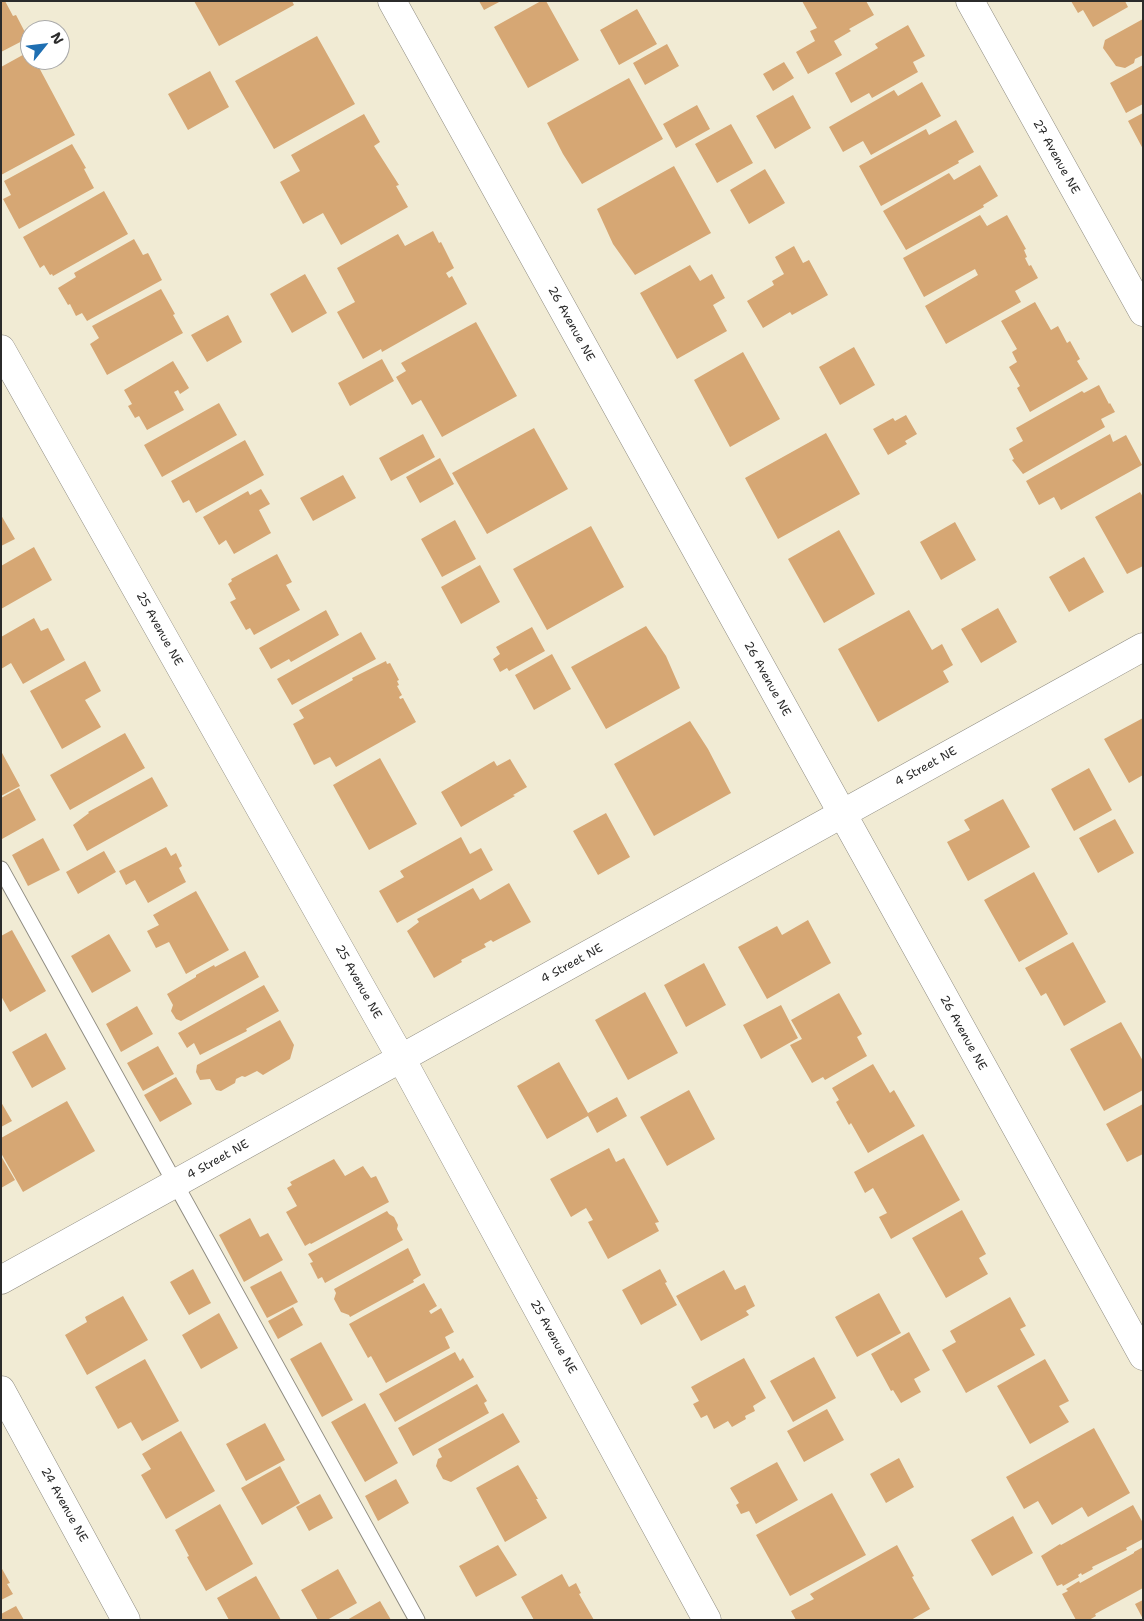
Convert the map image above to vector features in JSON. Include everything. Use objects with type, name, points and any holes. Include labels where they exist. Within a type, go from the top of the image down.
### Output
[{"type":"street","name":"26 Avenue NE","points":[[392,1],[1143,1356]]},
{"type":"street","name":"27 Avenue NE","points":[[970,1],[1143,312]]},
{"type":"street","name":"25 Avenue NE","points":[[1,349],[401,1058],[707,1620]]},
{"type":"street","name":"4 Street NE","points":[[1,1280],[1143,647]]},
{"type":"street","name":"24 Avenue NE","points":[[1,1390],[126,1620]]},
{"type":"lane","points":[[1,869],[417,1620]]},
{"type":"building","points":[[1,1],[5,1],[13,16],[16,15],[20,23],[20,42],[1,52]]},
{"type":"building","points":[[194,1],[292,1],[294,5],[219,46]]},
{"type":"building","points":[[479,1],[501,1],[484,10]]},
{"type":"building","points":[[541,1],[546,1],[579,60],[528,88],[494,27]]},
{"type":"building","points":[[802,1],[866,1],[874,15],[849,29],[851,31],[834,41],[842,55],[808,74],[796,52],[815,41],[810,31],[817,28]]},
{"type":"building","points":[[1071,1],[1125,1],[1128,7],[1093,27],[1083,10],[1078,13]]},
{"type":"building","points":[[637,9],[657,44],[619,65],[600,30]]},
{"type":"building","points":[[1143,19],[1143,55],[1125,68],[1116,66],[1103,48],[1105,40]]},
{"type":"building","points":[[908,25],[925,56],[913,62],[918,72],[872,98],[869,93],[851,103],[835,73],[878,48],[875,44]]},
{"type":"building","points":[[317,36],[355,104],[274,149],[235,81]]},
{"type":"building","points":[[667,44],[679,66],[645,85],[633,63]]},
{"type":"building","points":[[20,57],[20,70],[40,70],[75,135],[1,175],[1,67]]},
{"type":"building","points":[[784,62],[794,78],[773,91],[763,74]]},
{"type":"building","points":[[1143,65],[1143,104],[1126,113],[1110,83]]},
{"type":"building","points":[[210,71],[229,107],[188,130],[168,94]]},
{"type":"building","points":[[629,78],[663,139],[582,184],[563,154],[547,123]]},
{"type":"building","points":[[922,82],[941,116],[871,155],[863,141],[843,152],[829,127],[894,90],[898,96]]},
{"type":"building","points":[[793,95],[811,128],[775,149],[756,116]]},
{"type":"building","points":[[697,105],[710,129],[676,148],[663,124]]},
{"type":"building","points":[[1143,113],[1143,149],[1128,121]]},
{"type":"building","points":[[364,114],[380,142],[374,146],[399,185],[396,186],[408,207],[341,245],[323,213],[303,224],[280,182],[300,171],[291,155]]},
{"type":"building","points":[[956,120],[974,152],[958,161],[959,163],[881,206],[859,166],[926,129],[929,135]]},
{"type":"building","points":[[731,124],[753,163],[717,183],[695,144]]},
{"type":"building","points":[[72,144],[86,168],[84,169],[94,188],[19,229],[3,199],[11,195],[4,181]]},
{"type":"building","points":[[980,165],[998,196],[983,205],[984,207],[906,250],[883,211],[949,173],[954,180]]},
{"type":"building","points":[[674,166],[711,233],[635,275],[613,244],[597,209]]},
{"type":"building","points":[[765,169],[785,203],[749,224],[730,190]]},
{"type":"building","points":[[104,191],[128,234],[53,276],[52,274],[50,275],[44,265],[40,268],[23,237]]},
{"type":"building","points":[[980,215],[987,226],[1007,215],[1026,249],[1024,250],[1027,257],[1025,258],[1038,278],[1015,291],[1021,302],[946,344],[925,306],[978,275],[975,269],[924,297],[903,258]]},
{"type":"building","points":[[433,231],[439,243],[441,242],[454,268],[446,273],[449,278],[452,276],[467,304],[382,352],[381,349],[363,359],[337,312],[355,302],[337,268],[398,234],[405,246]]},
{"type":"building","points":[[134,239],[143,255],[148,253],[162,280],[87,321],[82,313],[76,316],[58,288],[76,277],[74,273]]},
{"type":"building","points":[[794,246],[803,263],[809,260],[828,295],[792,315],[790,312],[763,328],[747,301],[774,285],[772,281],[784,274],[775,257]]},
{"type":"building","points":[[690,265],[700,281],[712,274],[725,298],[713,305],[727,331],[677,359],[640,293]]},
{"type":"building","points":[[305,274],[327,313],[292,333],[270,294]]},
{"type":"building","points":[[161,289],[183,333],[107,375],[90,344],[99,338],[92,326]]},
{"type":"building","points":[[1035,302],[1051,330],[1058,326],[1067,343],[1070,341],[1080,359],[1077,361],[1088,379],[1030,412],[1017,388],[1020,386],[1009,367],[1017,362],[1012,352],[1017,349],[1001,321]]},
{"type":"building","points":[[228,315],[242,342],[207,362],[191,335]]},
{"type":"building","points":[[476,322],[517,396],[442,437],[421,400],[412,405],[396,377],[406,371],[401,363]]},
{"type":"building","points":[[854,347],[875,385],[840,405],[819,367]]},
{"type":"building","points":[[743,352],[780,419],[730,447],[694,380]]},
{"type":"building","points":[[382,359],[394,381],[350,406],[338,383]]},
{"type":"building","points":[[173,361],[189,388],[180,394],[178,390],[174,392],[184,410],[147,430],[139,416],[135,418],[128,406],[132,404],[124,390]]},
{"type":"building","points":[[1099,385],[1115,412],[1101,419],[1105,427],[1023,474],[1012,460],[1014,459],[1009,449],[1023,441],[1016,428],[1082,391],[1084,393]]},
{"type":"building","points":[[219,403],[237,435],[162,477],[144,445]]},
{"type":"building","points":[[906,415],[917,434],[905,441],[907,444],[888,455],[873,429],[893,418],[895,421]]},
{"type":"building","points":[[534,428],[568,489],[487,534],[452,473]]},
{"type":"building","points":[[826,433],[860,494],[778,539],[745,478]]},
{"type":"building","points":[[423,434],[435,457],[391,481],[379,458]]},
{"type":"building","points":[[1110,434],[1113,442],[1126,435],[1142,465],[1061,510],[1054,497],[1039,505],[1026,481]]},
{"type":"building","points":[[245,440],[264,475],[196,513],[189,500],[183,503],[171,481]]},
{"type":"building","points":[[440,458],[454,484],[420,503],[406,477]]},
{"type":"building","points":[[343,475],[356,498],[313,521],[300,498]]},
{"type":"building","points":[[261,489],[270,504],[259,510],[271,533],[234,554],[226,540],[219,545],[203,517],[248,491],[250,495]]},
{"type":"building","points":[[1140,492],[1143,497],[1143,566],[1127,574],[1095,517]]},
{"type":"building","points":[[1,515],[15,539],[1,546]]},
{"type":"building","points":[[455,520],[476,559],[442,577],[421,539]]},
{"type":"building","points":[[955,522],[976,560],[941,580],[920,542]]},
{"type":"building","points":[[591,526],[624,587],[547,630],[513,569]]},
{"type":"building","points":[[839,530],[875,594],[824,623],[788,559]]},
{"type":"building","points":[[34,547],[52,580],[1,609],[1,566]]},
{"type":"building","points":[[277,554],[292,582],[286,585],[300,610],[254,635],[250,628],[246,630],[230,602],[236,599],[228,584],[232,581],[231,579]]},
{"type":"building","points":[[1084,557],[1104,592],[1069,612],[1049,577]]},
{"type":"building","points":[[480,565],[500,602],[461,624],[441,587]]},
{"type":"building","points":[[998,608],[1017,642],[981,663],[961,629]]},
{"type":"building","points":[[326,610],[339,635],[291,662],[289,659],[271,669],[259,648]]},
{"type":"building","points":[[909,610],[932,650],[942,644],[953,665],[943,671],[949,682],[878,722],[838,649]]},
{"type":"building","points":[[34,618],[41,631],[48,628],[65,660],[23,684],[11,663],[1,669],[1,637]]},
{"type":"building","points":[[646,626],[666,656],[680,688],[606,729],[571,667]]},
{"type":"building","points":[[532,627],[545,651],[509,671],[507,668],[500,672],[493,659],[500,654],[496,647]]},
{"type":"building","points":[[361,632],[376,659],[292,705],[277,679]]},
{"type":"building","points":[[552,654],[571,689],[534,710],[515,675]]},
{"type":"building","points":[[85,661],[101,691],[85,700],[101,727],[62,749],[30,691]]},
{"type":"building","points":[[386,661],[387,664],[390,663],[399,680],[397,681],[399,685],[397,686],[402,695],[399,697],[400,699],[403,698],[416,722],[336,767],[330,757],[314,765],[293,724],[304,718],[299,710],[353,680],[352,678]]},
{"type":"building","points":[[1143,718],[1143,775],[1129,783],[1104,739]]},
{"type":"building","points":[[690,721],[708,749],[731,793],[654,836],[614,764]]},
{"type":"building","points":[[125,733],[145,768],[70,810],[50,775]]},
{"type":"building","points":[[1,751],[20,786],[1,796]]},
{"type":"building","points":[[380,758],[417,824],[369,850],[333,785]]},
{"type":"building","points":[[510,759],[527,787],[461,827],[441,792],[494,761],[497,766]]},
{"type":"building","points":[[1089,768],[1112,810],[1074,831],[1051,789]]},
{"type":"building","points":[[152,777],[168,806],[87,851],[73,825],[88,812]]},
{"type":"building","points":[[19,788],[36,820],[2,839],[1,798]]},
{"type":"building","points":[[1003,799],[1030,847],[968,881],[947,842],[970,830],[964,820]]},
{"type":"building","points":[[606,813],[630,857],[598,875],[573,831]]},
{"type":"building","points":[[1115,819],[1134,853],[1098,873],[1079,838]]},
{"type":"building","points":[[461,837],[470,854],[481,848],[493,870],[397,923],[379,891],[404,877],[400,871]]},
{"type":"building","points":[[43,838],[60,870],[28,886],[12,855]]},
{"type":"building","points":[[166,847],[171,856],[176,853],[182,866],[179,868],[186,882],[148,903],[135,880],[126,885],[119,871]]},
{"type":"building","points":[[104,851],[116,872],[78,894],[66,872]]},
{"type":"building","points":[[1034,872],[1068,934],[1019,962],[984,900]]},
{"type":"building","points":[[509,883],[531,922],[493,942],[491,940],[484,944],[486,947],[461,960],[462,962],[434,978],[407,931],[419,922],[417,919],[473,888],[480,900]]},
{"type":"building","points":[[196,891],[229,950],[186,974],[169,942],[156,948],[147,931],[159,925],[153,915]]},
{"type":"building","points":[[808,920],[831,963],[767,999],[738,947],[777,926],[782,935]]},
{"type":"building","points":[[12,930],[46,991],[10,1012],[1,996],[1,936]]},
{"type":"building","points":[[109,934],[131,971],[92,993],[71,956]]},
{"type":"building","points":[[1073,942],[1106,1002],[1064,1026],[1046,993],[1041,996],[1025,968]]},
{"type":"building","points":[[245,951],[259,977],[181,1021],[176,1019],[171,1011],[173,1005],[167,994],[214,965],[215,967]]},
{"type":"building","points":[[704,963],[726,1005],[686,1027],[664,985]]},
{"type":"building","points":[[264,985],[279,1011],[246,1029],[247,1031],[200,1055],[194,1043],[187,1048],[178,1033]]},
{"type":"building","points":[[645,992],[678,1053],[628,1080],[595,1020]]},
{"type":"building","points":[[839,993],[862,1034],[857,1037],[867,1056],[825,1080],[823,1077],[812,1083],[790,1045],[802,1039],[791,1020]]},
{"type":"building","points":[[781,1005],[798,1038],[761,1059],[743,1025]]},
{"type":"building","points":[[137,1006],[153,1034],[121,1052],[106,1024]]},
{"type":"building","points":[[280,1020],[294,1045],[290,1059],[263,1075],[257,1071],[245,1077],[242,1076],[236,1079],[235,1083],[221,1091],[216,1090],[210,1079],[200,1080],[196,1072],[197,1065]]},
{"type":"building","points":[[1121,1022],[1143,1061],[1143,1090],[1104,1111],[1070,1049]]},
{"type":"building","points":[[46,1033],[66,1069],[32,1088],[12,1052]]},
{"type":"building","points":[[158,1046],[174,1074],[143,1091],[127,1063]]},
{"type":"building","points":[[559,1062],[588,1113],[617,1097],[627,1116],[597,1133],[588,1116],[547,1139],[517,1086]]},
{"type":"building","points":[[873,1064],[890,1093],[894,1090],[915,1126],[868,1153],[851,1123],[849,1125],[836,1102],[839,1100],[832,1088]]},
{"type":"building","points":[[176,1077],[192,1104],[160,1122],[144,1095]]},
{"type":"building","points":[[689,1090],[715,1139],[667,1166],[640,1117]]},
{"type":"building","points":[[67,1101],[95,1151],[23,1192],[1,1153],[1,1138]]},
{"type":"building","points":[[1,1102],[12,1121],[1,1127]]},
{"type":"building","points":[[1143,1104],[1143,1154],[1127,1162],[1106,1124]]},
{"type":"building","points":[[923,1134],[960,1200],[891,1239],[879,1217],[887,1213],[873,1188],[865,1193],[854,1172]]},
{"type":"building","points":[[609,1148],[616,1162],[624,1158],[659,1222],[655,1223],[659,1231],[608,1259],[588,1222],[593,1220],[586,1208],[571,1217],[550,1179]]},
{"type":"building","points":[[1,1156],[15,1180],[1,1188]]},
{"type":"building","points":[[334,1159],[345,1176],[363,1166],[371,1178],[376,1176],[389,1202],[305,1246],[286,1212],[297,1206],[287,1188],[292,1185],[290,1182]]},
{"type":"building","points":[[962,1210],[986,1254],[979,1258],[988,1274],[946,1298],[912,1238]]},
{"type":"building","points":[[387,1211],[394,1217],[398,1225],[397,1229],[403,1240],[325,1283],[322,1277],[318,1279],[310,1263],[313,1262],[308,1254]]},
{"type":"building","points":[[250,1218],[260,1237],[268,1233],[283,1260],[244,1282],[219,1235]]},
{"type":"building","points":[[408,1248],[421,1275],[413,1280],[414,1282],[350,1317],[341,1312],[334,1299],[336,1293],[334,1289]]},
{"type":"building","points":[[193,1269],[211,1303],[189,1315],[170,1282]]},
{"type":"building","points":[[660,1269],[677,1305],[641,1325],[622,1290]]},
{"type":"building","points":[[724,1270],[735,1290],[745,1285],[755,1306],[746,1311],[749,1315],[701,1341],[676,1296]]},
{"type":"building","points":[[281,1271],[298,1302],[267,1318],[250,1287]]},
{"type":"building","points":[[424,1283],[437,1306],[429,1311],[431,1314],[441,1308],[454,1332],[445,1337],[450,1348],[386,1383],[371,1356],[368,1358],[349,1324]]},
{"type":"building","points":[[879,1293],[901,1333],[857,1357],[835,1317]]},
{"type":"building","points":[[123,1296],[148,1340],[87,1375],[65,1335],[87,1322],[85,1317]]},
{"type":"building","points":[[1010,1297],[1026,1326],[1020,1329],[1035,1355],[966,1393],[942,1350],[956,1342],[950,1331]]},
{"type":"building","points":[[293,1307],[303,1325],[278,1339],[268,1321]]},
{"type":"building","points":[[219,1313],[238,1348],[201,1369],[182,1335]]},
{"type":"building","points":[[909,1332],[930,1370],[914,1379],[921,1392],[901,1403],[893,1390],[891,1391],[871,1354]]},
{"type":"building","points":[[321,1342],[353,1400],[322,1417],[290,1359]]},
{"type":"building","points":[[455,1352],[460,1361],[463,1358],[474,1377],[395,1422],[379,1394]]},
{"type":"building","points":[[814,1357],[836,1398],[793,1422],[770,1381]]},
{"type":"building","points":[[744,1358],[766,1398],[753,1406],[755,1411],[745,1416],[746,1419],[732,1427],[728,1421],[714,1429],[707,1415],[701,1418],[693,1404],[699,1401],[691,1387]]},
{"type":"building","points":[[145,1359],[179,1421],[142,1441],[131,1422],[118,1429],[95,1387]]},
{"type":"building","points":[[1045,1359],[1069,1401],[1059,1406],[1069,1422],[1030,1444],[997,1386]]},
{"type":"building","points":[[477,1384],[487,1401],[484,1403],[489,1413],[413,1456],[398,1428]]},
{"type":"building","points":[[365,1403],[398,1463],[365,1482],[331,1422]]},
{"type":"building","points":[[827,1409],[844,1440],[804,1462],[787,1431]]},
{"type":"building","points":[[503,1413],[520,1442],[451,1482],[443,1479],[436,1466],[438,1459],[442,1457],[438,1449]]},
{"type":"building","points":[[265,1423],[285,1460],[246,1481],[226,1444]]},
{"type":"building","points":[[1094,1428],[1130,1493],[1088,1517],[1082,1507],[1052,1525],[1038,1501],[1024,1509],[1006,1477]]},
{"type":"building","points":[[181,1431],[215,1491],[166,1519],[141,1475],[151,1469],[142,1454]]},
{"type":"building","points":[[899,1458],[914,1487],[886,1503],[870,1474]]},
{"type":"building","points":[[777,1462],[798,1500],[756,1524],[749,1511],[741,1514],[736,1505],[739,1503],[730,1488]]},
{"type":"building","points":[[518,1465],[547,1518],[505,1542],[476,1488]]},
{"type":"building","points":[[280,1466],[300,1503],[262,1525],[241,1488]]},
{"type":"building","points":[[396,1479],[409,1503],[378,1521],[365,1496]]},
{"type":"building","points":[[832,1493],[866,1555],[790,1596],[756,1535]]},
{"type":"building","points":[[320,1494],[333,1518],[309,1531],[296,1507]]},
{"type":"building","points":[[220,1504],[253,1564],[206,1591],[187,1557],[189,1556],[175,1530]]},
{"type":"building","points":[[1133,1505],[1143,1523],[1143,1539],[1126,1548],[1127,1550],[1092,1567],[1093,1569],[1082,1575],[1081,1573],[1078,1575],[1079,1577],[1063,1586],[1062,1584],[1057,1586],[1041,1556]]},
{"type":"building","points":[[1013,1516],[1033,1553],[992,1576],[971,1540]]},
{"type":"building","points":[[498,1545],[517,1575],[476,1597],[459,1566]]},
{"type":"building","points":[[897,1545],[930,1609],[911,1620],[796,1620],[791,1611],[814,1599],[810,1594]]},
{"type":"building","points":[[1143,1547],[1143,1588],[1095,1614],[1096,1616],[1089,1620],[1076,1620],[1062,1594],[1068,1591],[1066,1589]]},
{"type":"building","points":[[1,1567],[10,1583],[7,1584],[13,1594],[1,1600]]},
{"type":"building","points":[[338,1569],[357,1603],[327,1620],[318,1620],[301,1590]]},
{"type":"building","points":[[562,1574],[569,1587],[576,1583],[581,1593],[579,1594],[594,1620],[534,1620],[521,1597]]},
{"type":"building","points":[[256,1576],[281,1620],[229,1620],[217,1598]]},
{"type":"building","points":[[1143,1600],[1143,1619],[1135,1604]]},
{"type":"building","points":[[380,1601],[391,1620],[347,1620]]},
{"type":"building","points":[[16,1606],[24,1620],[1,1620],[1,1614]]}]
